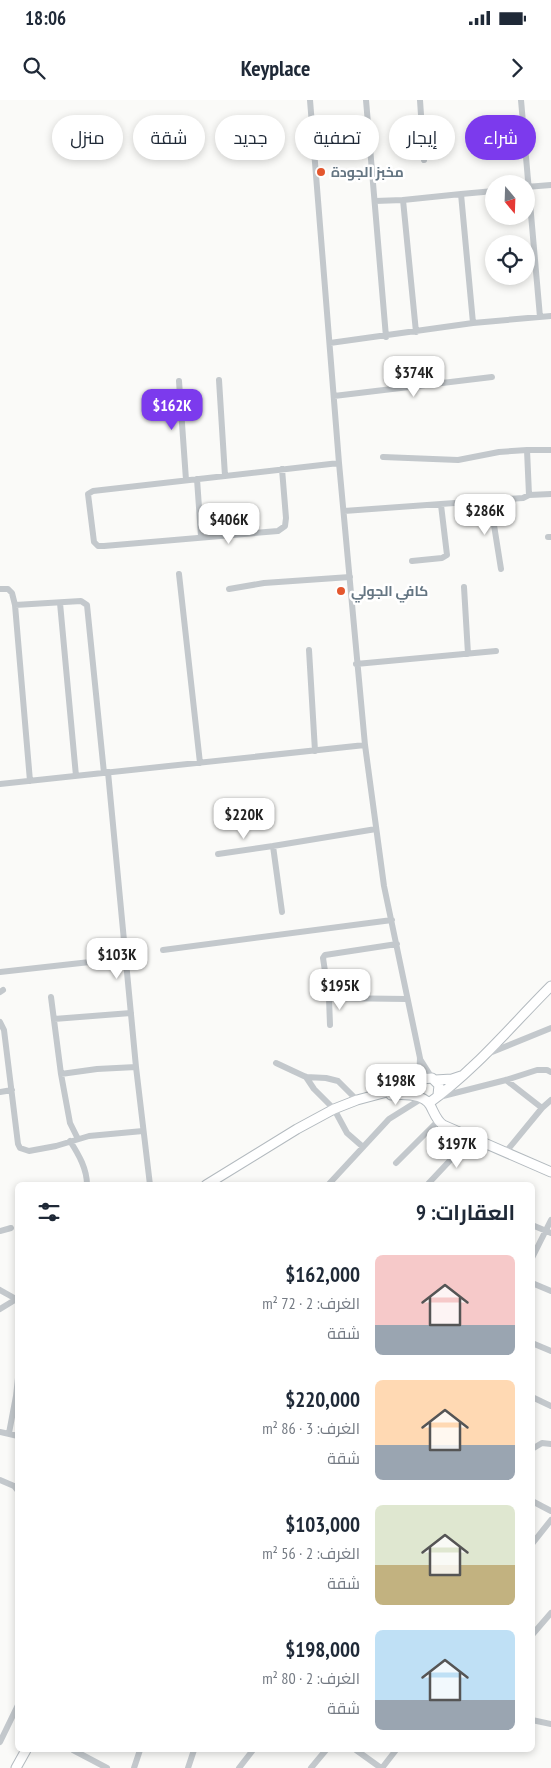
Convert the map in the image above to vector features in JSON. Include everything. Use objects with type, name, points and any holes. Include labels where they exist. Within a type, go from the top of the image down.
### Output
[{"type":"main road","points":[[376,1095],[402,1094],[428,1098],[455,1083],[486,1054],[551,986]]},
{"type":"main road","points":[[211,1182],[297,1129],[334,1109],[357,1100],[418,1083],[425,1078],[452,1080],[466,1074]]},
{"type":"main road","points":[[428,1098],[439,1088],[433,1079]]},
{"type":"main road","points":[[418,1083],[416,1090],[428,1098],[438,1121],[443,1126],[551,1172]]},
{"type":"main road","points":[[16,1768],[25,1752]]},
{"type":"street","points":[[310,100],[356,664],[384,886],[420,1058],[418,1083]]},
{"type":"street","points":[[366,100],[386,336]]},
{"type":"street","points":[[420,100],[421,115]]},
{"type":"street","points":[[521,100],[527,175]]},
{"type":"street","points":[[535,186],[551,185]]},
{"type":"street","points":[[375,201],[485,192]]},
{"type":"street","points":[[461,194],[473,323]]},
{"type":"street","points":[[403,200],[416,332]]},
{"type":"street","points":[[532,225],[540,317]]},
{"type":"street","points":[[330,343],[473,323],[551,316]]},
{"type":"street","points":[[334,396],[492,377]]},
{"type":"street","points":[[219,380],[226,476]]},
{"type":"street","points":[[180,382],[186,480]]},
{"type":"street","points":[[526,450],[528,494]]},
{"type":"street","points":[[383,457],[458,460],[499,452],[551,450]]},
{"type":"street","points":[[282,470],[286,518],[285,526],[282,529],[271,532],[201,536],[104,546],[98,546],[93,538],[88,494],[93,491],[339,463]]},
{"type":"street","points":[[197,479],[201,536]]},
{"type":"street","points":[[344,511],[441,505],[523,498],[528,494],[551,494]]},
{"type":"street","points":[[490,500],[501,569]]},
{"type":"street","points":[[412,561],[442,558],[447,555],[441,505]]},
{"type":"street","points":[[179,574],[200,763]]},
{"type":"street","points":[[229,589],[264,583],[350,577]]},
{"type":"street","points":[[464,587],[468,654]]},
{"type":"street","points":[[0,589],[8,589],[12,593],[15,605],[30,781]]},
{"type":"street","points":[[15,605],[81,601],[84,602],[88,609],[150,1182]]},
{"type":"street","points":[[60,603],[76,776]]},
{"type":"street","points":[[309,650],[315,751]]},
{"type":"street","points":[[356,664],[496,651]]},
{"type":"street","points":[[0,784],[365,745]]},
{"type":"street","points":[[218,854],[376,829]]},
{"type":"street","points":[[272,846],[282,912]]},
{"type":"street","points":[[163,950],[392,920]]},
{"type":"street","points":[[330,1025],[329,998],[323,958],[325,955],[397,944]]},
{"type":"street","points":[[0,972],[126,958]]},
{"type":"street","points":[[51,997],[61,1074],[70,1123],[78,1139]]},
{"type":"street","points":[[329,998],[407,1000]]},
{"type":"street","points":[[54,1019],[131,1013]]},
{"type":"street","points":[[0,1022],[4,1030],[20,1148],[29,1151],[97,1135],[143,1131]]},
{"type":"street","points":[[486,1054],[551,1028]]},
{"type":"street","points":[[420,1058],[433,1079]]},
{"type":"street","points":[[276,1063],[306,1077],[338,1081],[357,1100]]},
{"type":"street","points":[[61,1074],[98,1069],[136,1067]]},
{"type":"street","points":[[331,1182],[389,1120],[428,1098],[506,1080],[537,1070],[551,1072]]},
{"type":"street","points":[[306,1077],[314,1089],[334,1109],[347,1133],[363,1147]]},
{"type":"street","points":[[506,1080],[542,1108]]},
{"type":"street","points":[[0,1092],[12,1090]]},
{"type":"street","points":[[505,1153],[542,1108],[551,1100]]},
{"type":"street","points":[[396,1163],[438,1121]]},
{"type":"street","points":[[430,1182],[471,1138]]},
{"type":"street","points":[[70,1141],[79,1155],[87,1176],[87,1182]]},
{"type":"street","points":[[535,1253],[548,1232],[551,1220]]},
{"type":"street","points":[[535,1226],[548,1232]]},
{"type":"street","points":[[0,1231],[12,1228]]},
{"type":"street","points":[[535,1284],[551,1291]]},
{"type":"street","points":[[0,1290],[15,1298]]},
{"type":"street","points":[[0,1309],[15,1300]]},
{"type":"street","points":[[535,1344],[551,1351]]},
{"type":"street","points":[[535,1398],[551,1406]]},
{"type":"street","points":[[9,1433],[15,1405]]},
{"type":"street","points":[[0,1432],[15,1435]]},
{"type":"street","points":[[535,1448],[542,1443],[551,1444]]},
{"type":"street","points":[[0,1480],[15,1487]]},
{"type":"street","points":[[535,1503],[551,1511]]},
{"type":"street","points":[[535,1540],[551,1520]]},
{"type":"street","points":[[535,1632],[551,1613]]},
{"type":"street","points":[[0,1742],[15,1711]]},
{"type":"street","points":[[535,1721],[551,1724]]},
{"type":"street","points":[[134,1768],[139,1752]]},
{"type":"street","points":[[188,1768],[193,1752]]},
{"type":"street","points":[[239,1768],[251,1752]]},
{"type":"street","points":[[311,1768],[324,1752]]},
{"type":"street","points":[[359,1752],[381,1768],[394,1752]]},
{"type":"street","points":[[86,1753],[107,1768]]},
{"type":"place","name":"مخبز الجودة","points":[[321,172]]},
{"type":"place","name":"كافي الجولي","points":[[341,591]]}]
